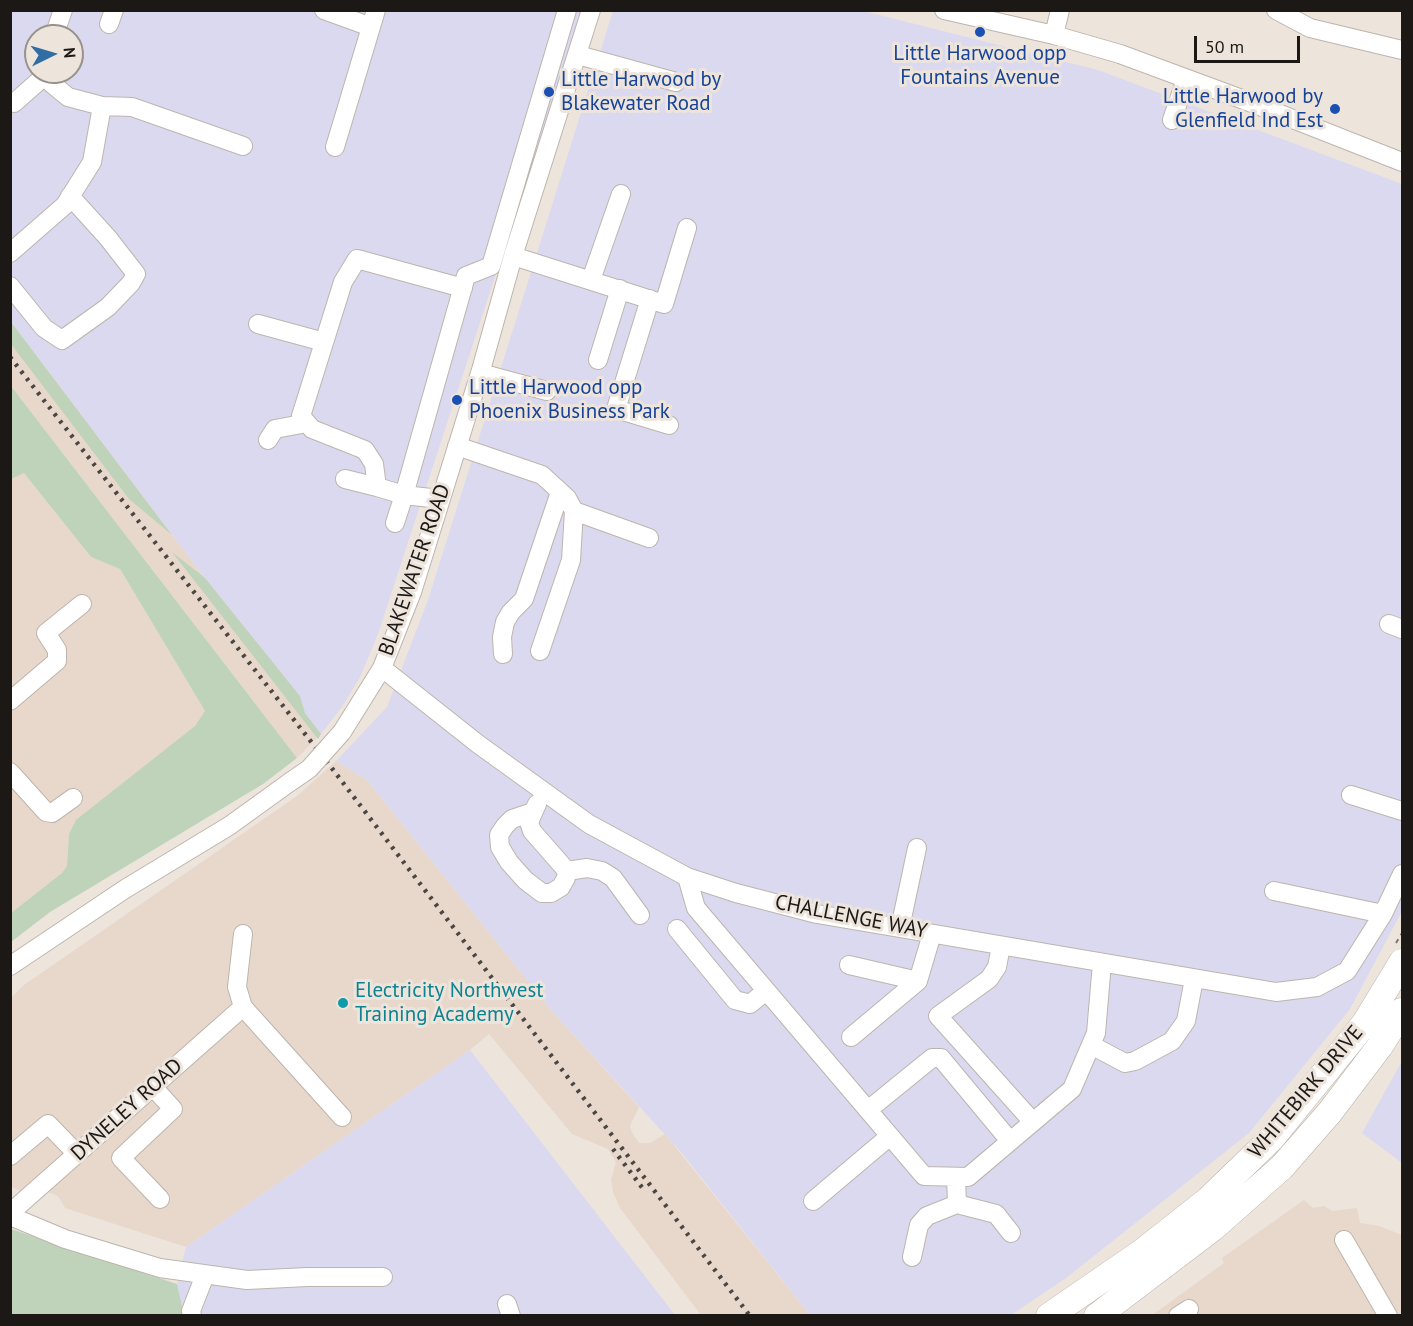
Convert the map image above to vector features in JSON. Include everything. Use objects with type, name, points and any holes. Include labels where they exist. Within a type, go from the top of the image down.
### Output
[{"type":"highway","name":"WHITEBIRK DRIVE","points":[[1049,1316],[1142,1252],[1208,1200],[1271,1139],[1365,1023],[1397,957]]},
{"type":"highway","name":"WHITEBIRK DRIVE","points":[[1097,1316],[1213,1228],[1282,1167],[1330,1112],[1380,1046],[1402,1011]]},
{"type":"street","points":[[324,10],[373,19],[334,147]]},
{"type":"street","points":[[395,524],[466,276],[491,266],[567,10]]},
{"type":"street","name":"BLAKEWATER ROAD","points":[[10,966],[125,889],[229,825],[309,769],[342,732],[382,668],[412,592],[480,373],[513,256],[591,10]]},
{"type":"street","points":[[944,10],[1054,35],[1120,54],[1402,162]]},
{"type":"street","points":[[1054,35],[1060,10]]},
{"type":"street","points":[[1276,10],[1310,28],[1402,50]]},
{"type":"street","points":[[578,55],[676,82]]},
{"type":"street","points":[[1172,120],[1186,78]]},
{"type":"street","points":[[14,103],[35,84]]},
{"type":"street","points":[[52,84],[68,97],[102,106],[132,107],[243,146]]},
{"type":"street","points":[[10,253],[65,205],[92,162],[102,106]]},
{"type":"street","points":[[591,280],[621,194]]},
{"type":"street","points":[[10,286],[44,328],[62,340],[82,328],[108,307],[132,283],[136,274],[108,238],[70,196]]},
{"type":"street","points":[[513,256],[664,304],[687,228]]},
{"type":"street","points":[[376,487],[374,464],[365,450],[312,429],[301,417],[343,282],[357,259],[463,288]]},
{"type":"street","points":[[598,360],[634,294]]},
{"type":"street","points":[[634,294],[616,409],[669,425]]},
{"type":"street","points":[[258,324],[324,342]]},
{"type":"street","points":[[480,373],[548,391]]},
{"type":"street","points":[[268,440],[275,429],[307,423]]},
{"type":"street","points":[[457,446],[542,475],[567,498],[574,511],[571,560],[540,651]]},
{"type":"street","points":[[345,479],[404,495],[440,499]]},
{"type":"street","points":[[503,654],[502,638],[505,622],[524,599],[560,492]]},
{"type":"street","points":[[574,511],[649,538]]},
{"type":"street","points":[[10,701],[57,661],[57,650],[46,633],[82,604]]},
{"type":"street","name":"CHALLENGE WAY","points":[[382,668],[478,744],[590,824],[687,877],[736,893],[817,914],[1276,992],[1317,987],[1347,971],[1383,914],[1402,874]]},
{"type":"street","points":[[10,772],[46,812],[52,813],[73,798]]},
{"type":"street","points":[[533,812],[512,819],[505,826],[499,835],[500,847],[509,862],[525,880],[542,893],[550,893],[561,887],[567,871],[532,831],[530,822],[533,812],[544,792]]},
{"type":"street","points":[[1351,795],[1402,811]]},
{"type":"street","points":[[900,928],[917,848]]},
{"type":"street","points":[[567,871],[587,868],[602,871],[613,878],[640,915]]},
{"type":"street","points":[[687,877],[696,908],[924,1176],[968,1177],[1072,1089],[1096,1033],[1102,963]]},
{"type":"street","points":[[1274,891],[1383,914]]},
{"type":"street","points":[[677,929],[735,1000],[750,1004],[766,991]]},
{"type":"street","points":[[243,934],[237,987],[243,1007],[342,1117]]},
{"type":"street","points":[[851,1036],[918,981],[932,934]]},
{"type":"street","points":[[1001,946],[997,967],[989,979],[938,1016],[1033,1122]]},
{"type":"street","points":[[849,964],[918,981]]},
{"type":"street","points":[[1091,1045],[1125,1063],[1135,1061],[1172,1041],[1186,1021],[1194,979]]},
{"type":"street","name":"DYNELEY ROAD","points":[[10,1215],[243,1007]]},
{"type":"street","points":[[868,1110],[932,1058],[941,1058],[1010,1141]]},
{"type":"street","points":[[153,1087],[173,1108],[121,1158],[160,1199]]},
{"type":"street","points":[[10,1156],[48,1124],[77,1154]]},
{"type":"street","points":[[813,1201],[890,1136]]},
{"type":"street","points":[[956,1177],[957,1204]]},
{"type":"street","points":[[912,1257],[919,1225],[927,1216],[957,1204],[996,1214],[1011,1233]]},
{"type":"street","points":[[10,1215],[65,1239],[160,1268],[247,1280],[307,1277],[383,1278]]},
{"type":"street","points":[[1344,1240],[1388,1316]]},
{"type":"street","points":[[192,1316],[191,1311],[205,1275]]},
{"type":"path","points":[[1397,957],[1402,933]]},
{"type":"shaded area","points":[[11,11],[582,11],[378,634],[360,677],[344,704],[321,734],[305,713],[300,696],[205,578],[11,322]]},
{"type":"shaded area","points":[[613,11],[863,11],[1098,70],[1402,184],[1402,911],[1350,1009],[1249,1133],[1066,1278],[1011,1315],[810,1315],[681,1152],[551,1010],[367,780],[336,761],[387,707],[428,600]]},
{"type":"shaded area","points":[[11,322],[205,578],[300,696],[305,713],[321,734],[297,758],[11,386]]},
{"type":"shaded area","points":[[13,459],[91,557],[120,569],[205,711],[195,726],[69,834],[67,866],[62,873],[11,913],[10,461]]},
{"type":"shaded area","points":[[336,761],[367,780],[551,1010],[639,1107],[630,1126],[639,1143],[650,1143],[665,1134],[810,1315],[701,1315],[620,1208],[611,1180],[616,1162],[608,1149],[572,1134],[489,1034],[470,1050],[186,1247],[65,1208],[58,1196],[31,1185],[21,1191],[11,1187],[10,999],[24,985],[297,796]]},
{"type":"shaded area","points":[[470,1050],[675,1315],[184,1315],[177,1284],[186,1247]]},
{"type":"shaded area","points":[[1402,1061],[1402,1163],[1362,1133]]},
{"type":"shaded area","points":[[1304,1200],[1313,1208],[1324,1206],[1332,1211],[1357,1208],[1360,1223],[1379,1226],[1402,1235],[1402,1315],[1151,1316],[1224,1263],[1222,1258]]},
{"type":"green space","points":[[11,322],[172,535],[129,499],[11,344]]},
{"type":"green space","points":[[11,386],[297,758],[263,784],[50,912],[11,942],[11,913],[62,873],[67,866],[69,834],[76,820],[195,726],[205,711],[120,569],[91,557],[24,473],[11,479]]},
{"type":"green space","points":[[172,552],[205,578],[300,696],[305,713],[321,734],[318,739]]},
{"type":"green space","points":[[11,1229],[177,1284],[184,1315],[11,1316]]},
{"type":"railway","points":[[10,357],[334,771],[750,1316]]},
{"type":"railway","points":[[613,1149],[644,1190]]},
{"type":"place","name":"Little Harwood opp Fountains Avenue","points":[[980,32]]},
{"type":"place","name":"Little Harwood by Blakewater Road","points":[[549,92]]},
{"type":"place","name":"Little Harwood by Glenfield Ind Est","points":[[1335,109]]},
{"type":"place","name":"Little Harwood opp Phoenix Business Park","points":[[457,400]]},
{"type":"place","name":"Electricity Northwest Training Academy","points":[[343,1003]]}]
